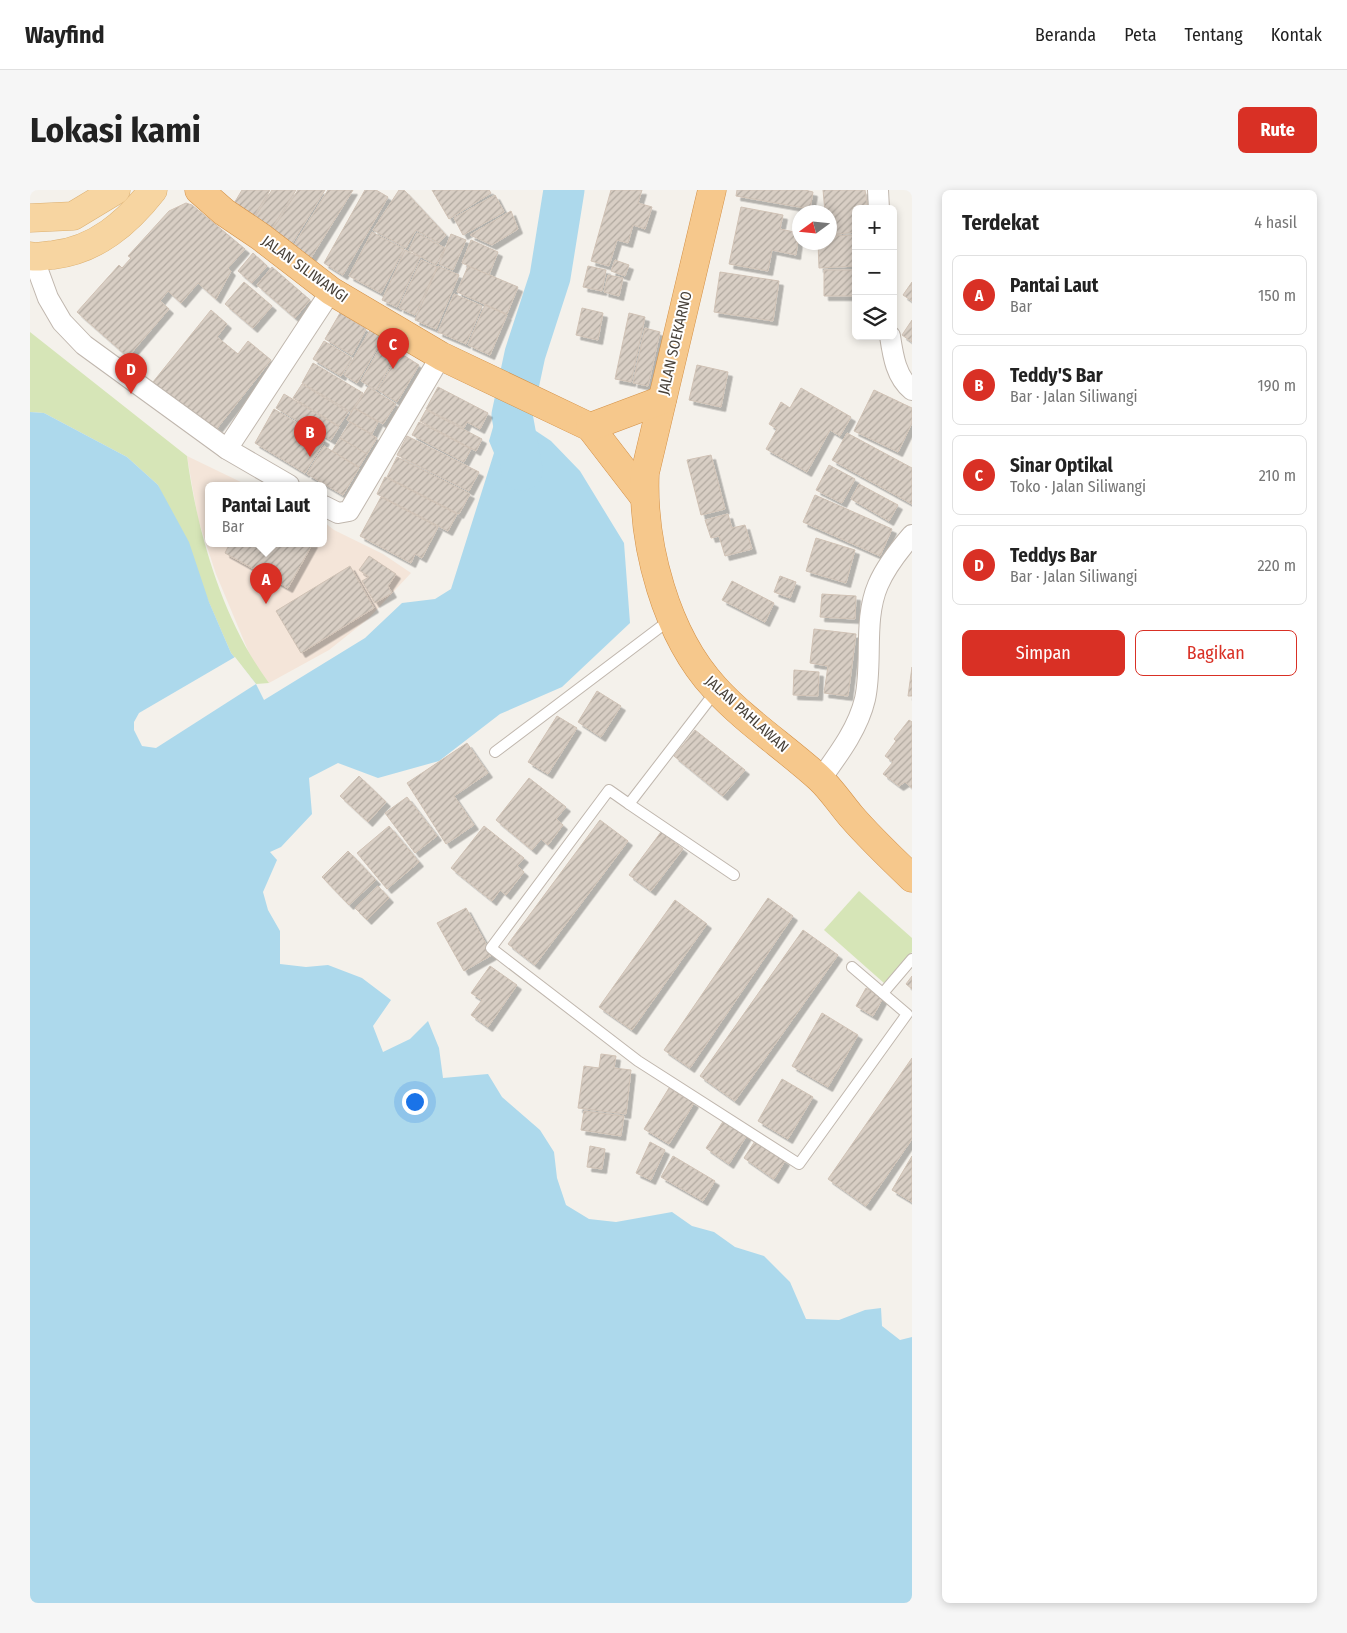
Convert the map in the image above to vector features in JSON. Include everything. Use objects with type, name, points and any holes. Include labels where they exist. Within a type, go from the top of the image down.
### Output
[{"type":"highway","name":"JALAN SILIWANGI","points":[[199,190],[224,212],[261,237],[331,291],[441,356],[590,427]]},
{"type":"highway","name":"JALAN SOEKARNO","points":[[644,497],[650,450],[712,190]]},
{"type":"highway","points":[[644,497],[590,427],[662,400]]},
{"type":"highway","name":"JALAN PAHLAWAN","points":[[644,497],[648,532],[657,574],[672,618],[686,649],[716,690],[820,780],[879,847],[912,878]]},
{"type":"main road","points":[[30,218],[73,216],[116,190]]},
{"type":"main road","points":[[31,257],[64,253],[91,245],[112,233],[125,222],[153,190]]},
{"type":"street","points":[[878,190],[879,205]]},
{"type":"street","points":[[31,257],[48,298],[62,322],[84,345],[228,449],[284,482]]},
{"type":"street","points":[[228,449],[331,291]]},
{"type":"street","points":[[891,340],[894,359],[902,382],[912,390]]},
{"type":"street","points":[[327,507],[338,512],[349,511],[441,356]]},
{"type":"street","points":[[820,780],[849,739],[865,702],[869,677],[871,615],[877,586],[893,558],[912,534]]},
{"type":"lane","points":[[495,752],[672,618]]},
{"type":"lane","points":[[629,804],[716,690]]},
{"type":"lane","points":[[734,875],[608,790],[491,948],[638,1061],[798,1164],[907,1014],[852,967]]},
{"type":"lane","points":[[883,993],[912,959]]},
{"type":"shaded area","points":[[187,456],[241,482],[205,482],[205,540],[198,519]]},
{"type":"shaded area","points":[[327,524],[334,530],[383,554],[411,573],[368,619],[329,650],[269,683],[252,660],[216,574],[207,547],[327,547]]},
{"type":"green space","points":[[30,332],[187,456],[205,547],[214,575],[238,632],[269,683],[256,684],[231,653],[158,485],[127,457],[44,413],[30,412]]},
{"type":"green space","points":[[859,891],[912,938],[912,952],[884,983],[824,930]]},
{"type":"water","points":[[498,410],[512,415],[551,441],[580,471],[624,543],[630,623],[562,687],[500,714],[439,761],[378,778],[338,763],[309,778],[312,814],[281,847],[270,852],[277,860],[263,892],[268,910],[280,931],[280,964],[306,967],[328,965],[362,978],[391,1000],[373,1026],[383,1052],[410,1039],[428,1021],[439,1048],[443,1078],[488,1074],[502,1097],[540,1130],[554,1152],[557,1178],[566,1205],[589,1219],[616,1222],[672,1212],[692,1226],[714,1232],[735,1247],[764,1256],[790,1282],[806,1319],[839,1320],[865,1310],[881,1308],[882,1326],[900,1340],[912,1337],[912,1603],[30,1603],[30,412],[44,413],[127,457],[158,485],[189,542],[209,602],[231,653],[256,684],[264,700],[365,638],[402,603],[435,599],[451,589],[494,453],[489,441]]},
{"type":"pier","points":[[235,657],[256,684],[156,748],[142,746],[134,730],[134,722],[139,713]]},
{"type":"building","points":[[242,190],[270,190],[253,218],[233,205]]},
{"type":"building","points":[[272,190],[296,190],[270,231],[253,220]]},
{"type":"building","points":[[298,190],[325,190],[291,245],[271,232]]},
{"type":"building","points":[[328,190],[353,190],[309,261],[291,250]]},
{"type":"building","points":[[365,190],[376,190],[388,197],[343,275],[324,263]]},
{"type":"building","points":[[399,190],[404,190],[446,235],[439,243],[416,230],[406,248],[373,230]]},
{"type":"building","points":[[432,190],[489,190],[491,193],[449,219]]},
{"type":"building","points":[[611,190],[642,190],[638,203],[652,207],[645,229],[633,225],[628,243],[617,240],[609,266],[591,261]]},
{"type":"building","points":[[737,190],[805,190],[813,192],[811,205],[792,206],[736,196]]},
{"type":"building","points":[[823,190],[865,190],[867,205],[852,205],[852,232],[837,234],[837,205],[824,205]]},
{"type":"building","points":[[495,195],[504,212],[463,235],[454,218]]},
{"type":"building","points":[[186,203],[192,205],[245,249],[228,268],[231,271],[216,299],[198,283],[181,303],[168,291],[160,301],[169,309],[128,357],[77,312],[119,265],[122,268],[131,258],[128,256],[169,211]]},
{"type":"building","points":[[741,207],[783,215],[780,229],[792,232],[792,250],[797,250],[796,255],[772,250],[768,271],[729,264]]},
{"type":"building","points":[[511,211],[518,229],[492,245],[470,235]]},
{"type":"building","points":[[372,232],[404,249],[381,293],[349,276]]},
{"type":"building","points":[[417,233],[445,248],[436,265],[409,250]]},
{"type":"building","points":[[451,234],[466,240],[453,270],[439,264]]},
{"type":"building","points":[[852,235],[852,266],[819,268],[818,250],[837,250],[837,236]]},
{"type":"building","points":[[471,240],[498,252],[489,275],[462,263]]},
{"type":"building","points":[[405,250],[420,257],[397,307],[382,300]]},
{"type":"building","points":[[253,253],[267,266],[252,283],[238,271]]},
{"type":"building","points":[[421,260],[437,267],[415,315],[399,308]]},
{"type":"building","points":[[615,260],[629,265],[625,276],[611,271]]},
{"type":"building","points":[[438,266],[459,275],[436,329],[415,320]]},
{"type":"building","points":[[468,266],[518,287],[507,314],[457,292]]},
{"type":"building","points":[[588,266],[606,270],[602,291],[583,287]]},
{"type":"building","points":[[272,267],[310,300],[295,318],[257,285]]},
{"type":"building","points":[[824,270],[852,270],[852,296],[824,296]]},
{"type":"building","points":[[720,272],[779,281],[773,321],[714,312]]},
{"type":"building","points":[[608,275],[623,278],[619,296],[604,292]]},
{"type":"building","points":[[244,282],[272,306],[253,328],[225,304]]},
{"type":"building","points":[[912,282],[912,301],[903,295]]},
{"type":"building","points":[[454,294],[482,306],[466,344],[438,332]]},
{"type":"building","points":[[485,305],[507,315],[490,355],[468,345]]},
{"type":"building","points":[[582,308],[603,313],[598,340],[576,335]]},
{"type":"building","points":[[211,310],[227,324],[217,337],[238,354],[248,341],[271,360],[215,431],[153,382]]},
{"type":"building","points":[[340,313],[366,329],[352,355],[325,339]]},
{"type":"building","points":[[629,313],[645,317],[631,382],[615,379]]},
{"type":"building","points":[[912,320],[912,342],[902,335]]},
{"type":"building","points":[[645,328],[660,332],[648,386],[633,383]]},
{"type":"building","points":[[370,330],[383,338],[357,383],[344,375]]},
{"type":"building","points":[[324,341],[352,358],[341,376],[313,359]]},
{"type":"building","points":[[384,341],[399,350],[376,390],[361,381]]},
{"type":"building","points":[[400,353],[419,365],[397,402],[378,390]]},
{"type":"building","points":[[313,363],[363,393],[351,412],[302,383]]},
{"type":"building","points":[[697,365],[728,372],[721,407],[689,400]]},
{"type":"building","points":[[302,384],[348,412],[339,426],[293,398]]},
{"type":"building","points":[[368,387],[396,404],[383,424],[355,408]]},
{"type":"building","points":[[438,387],[488,413],[480,429],[467,422],[464,428],[426,409]]},
{"type":"building","points":[[801,388],[851,417],[840,436],[830,430],[807,472],[766,449],[777,429],[769,424],[781,402],[790,408]]},
{"type":"building","points":[[874,390],[912,408],[912,423],[898,452],[854,431]]},
{"type":"building","points":[[284,394],[339,427],[331,440],[276,408]]},
{"type":"building","points":[[354,408],[378,422],[372,434],[347,420]]},
{"type":"building","points":[[274,409],[325,440],[305,473],[255,443]]},
{"type":"building","points":[[426,410],[482,439],[476,451],[420,421]]},
{"type":"building","points":[[350,422],[377,438],[367,454],[340,438]]},
{"type":"building","points":[[419,422],[471,449],[464,462],[412,435]]},
{"type":"building","points":[[847,433],[912,468],[912,504],[832,460]]},
{"type":"building","points":[[407,436],[479,472],[469,491],[397,455]]},
{"type":"building","points":[[340,438],[367,454],[359,467],[332,451]]},
{"type":"building","points":[[324,446],[359,468],[343,495],[327,486],[327,482],[321,482],[307,474]]},
{"type":"building","points":[[711,455],[725,509],[701,515],[687,460]]},
{"type":"building","points":[[397,457],[470,494],[459,514],[387,477]]},
{"type":"building","points":[[829,465],[855,479],[842,503],[816,490]]},
{"type":"building","points":[[385,477],[457,514],[448,531],[377,494]]},
{"type":"building","points":[[859,484],[898,505],[889,521],[851,499]]},
{"type":"building","points":[[815,495],[892,529],[880,556],[803,522]]},
{"type":"building","points":[[381,497],[438,527],[422,558],[415,554],[411,563],[360,536]]},
{"type":"building","points":[[728,514],[732,528],[745,525],[752,549],[725,556],[719,536],[711,538],[705,520]]},
{"type":"building","points":[[816,538],[855,550],[846,583],[806,571]]},
{"type":"building","points":[[228,547],[311,547],[288,588],[225,553]]},
{"type":"building","points":[[369,556],[396,574],[388,586],[392,593],[375,603],[362,581],[369,577],[359,570]]},
{"type":"building","points":[[350,566],[374,608],[301,653],[276,611]]},
{"type":"building","points":[[780,576],[796,582],[790,598],[774,592]]},
{"type":"building","points":[[732,581],[774,603],[765,622],[722,600]]},
{"type":"building","points":[[822,594],[856,596],[855,619],[820,617]]},
{"type":"building","points":[[814,629],[856,634],[848,696],[824,693],[828,666],[810,663]]},
{"type":"building","points":[[912,667],[912,696],[908,696]]},
{"type":"building","points":[[794,670],[819,672],[818,696],[793,695]]},
{"type":"building","points":[[597,691],[621,706],[601,737],[578,722]]},
{"type":"building","points":[[557,716],[577,728],[548,774],[528,762]]},
{"type":"building","points":[[909,720],[912,722],[912,788],[905,782],[899,786],[883,774],[893,762],[885,756],[896,741],[894,739]]},
{"type":"building","points":[[695,730],[745,770],[723,796],[674,756]]},
{"type":"building","points":[[467,743],[488,773],[454,796],[474,825],[446,844],[407,783]]},
{"type":"building","points":[[359,776],[386,802],[368,822],[340,796]]},
{"type":"building","points":[[529,778],[566,807],[556,819],[563,825],[548,845],[541,839],[532,850],[496,820]]},
{"type":"building","points":[[407,797],[437,836],[415,853],[385,813]]},
{"type":"building","points":[[600,820],[628,841],[535,965],[508,944]]},
{"type":"building","points":[[389,826],[419,862],[387,889],[357,853]]},
{"type":"building","points":[[484,826],[524,858],[517,866],[524,872],[506,895],[500,890],[492,901],[451,868]]},
{"type":"building","points":[[661,832],[683,849],[651,891],[629,875]]},
{"type":"building","points":[[348,851],[376,880],[349,905],[322,877]]},
{"type":"building","points":[[378,886],[389,898],[367,920],[355,908]]},
{"type":"building","points":[[768,898],[793,916],[690,1068],[664,1050]]},
{"type":"building","points":[[675,900],[707,924],[632,1030],[599,1007]]},
{"type":"building","points":[[466,908],[492,955],[464,971],[437,923]]},
{"type":"building","points":[[803,930],[838,955],[735,1101],[700,1076]]},
{"type":"building","points":[[490,966],[517,985],[488,1027],[471,1015],[482,1000],[471,993]]},
{"type":"building","points":[[912,976],[912,989],[906,984]]},
{"type":"building","points":[[866,988],[883,998],[873,1016],[856,1006]]},
{"type":"building","points":[[822,1013],[858,1035],[828,1087],[792,1066]]},
{"type":"building","points":[[601,1054],[616,1056],[614,1068],[631,1070],[626,1114],[578,1108],[584,1066],[599,1068]]},
{"type":"building","points":[[912,1058],[912,1139],[866,1206],[828,1179]]},
{"type":"building","points":[[782,1079],[813,1097],[788,1139],[758,1121]]},
{"type":"building","points":[[669,1088],[694,1103],[669,1144],[644,1129]]},
{"type":"building","points":[[584,1111],[624,1116],[621,1136],[581,1130]]},
{"type":"building","points":[[724,1120],[747,1135],[729,1164],[706,1148]]},
{"type":"building","points":[[755,1141],[785,1161],[774,1179],[744,1158]]},
{"type":"building","points":[[650,1142],[665,1150],[651,1180],[636,1173]]},
{"type":"building","points":[[590,1146],[605,1149],[602,1169],[587,1167]]},
{"type":"building","points":[[673,1156],[715,1181],[703,1201],[661,1177]]},
{"type":"building","points":[[912,1156],[912,1202],[892,1190]]},
{"type":"waterway","points":[[522,470],[512,415],[525,354],[550,277],[564,190]]},
{"type":"place","name":"Sinar Optikal","points":[[393,369]]},
{"type":"place","name":"Teddys Bar","points":[[131,394]]},
{"type":"place","name":"Teddy'S Bar","points":[[310,457]]},
{"type":"place","name":"Pantai Laut","points":[[266,604]]}]
